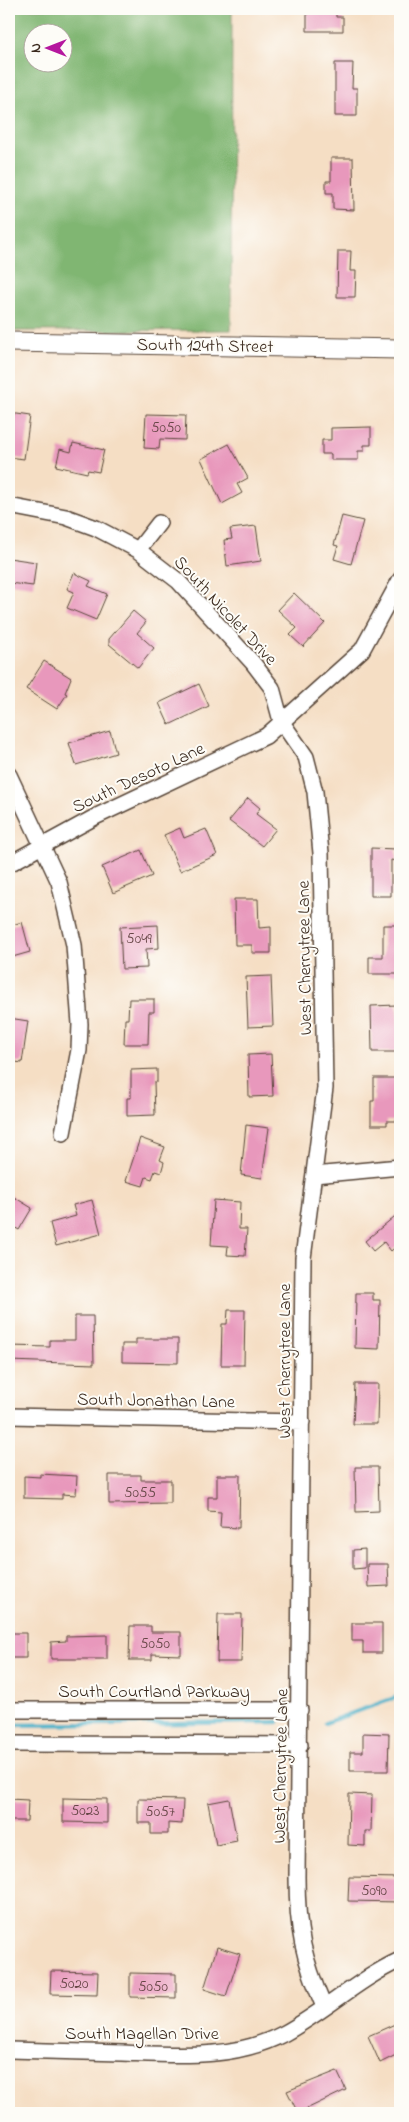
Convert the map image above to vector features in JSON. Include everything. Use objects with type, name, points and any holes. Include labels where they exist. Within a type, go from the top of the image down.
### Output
[{"type":"street","name":"South 124th Street","points":[[9,342],[400,349]]},
{"type":"street","name":"South Nicolet Drive","points":[[9,506],[66,517],[96,528],[138,550],[178,581],[253,663],[272,688],[282,721]]},
{"type":"street","points":[[138,550],[159,523]]},
{"type":"street","name":"South Desoto Lane","points":[[9,864],[97,816],[266,736],[362,650],[400,580]]},
{"type":"street","name":"West Cherrytree Lane","points":[[282,721],[306,757],[315,792],[321,853],[325,1088],[303,1258],[300,1745],[296,1877],[299,1932],[305,1959],[324,2007]]},
{"type":"street","points":[[9,775],[59,882],[70,924],[79,992],[79,1050],[63,1133]]},
{"type":"street","points":[[314,1175],[400,1167]]},
{"type":"street","name":"South Jonathan Lane","points":[[9,1416],[302,1422]]},
{"type":"street","name":"South Courtland Parkway","points":[[9,1710],[300,1710]]},
{"type":"street","points":[[9,1744],[300,1745]]},
{"type":"street","name":"South Magellan Drive","points":[[9,2050],[190,2056],[223,2054],[255,2046],[286,2033],[400,1960]]},
{"type":"green space","points":[[9,9],[232,9],[231,330],[9,331]]},
{"type":"building","points":[[307,9],[336,9],[336,17],[343,17],[343,31],[307,31]]},
{"type":"building","points":[[335,63],[353,63],[352,88],[357,88],[357,116],[335,116]]},
{"type":"building","points":[[331,158],[353,158],[354,210],[333,209],[333,193],[326,193],[326,181],[331,181]]},
{"type":"building","points":[[338,251],[351,251],[350,271],[356,271],[355,297],[337,297]]},
{"type":"building","points":[[9,413],[30,416],[24,459],[9,457]]},
{"type":"building","points":[[146,414],[186,415],[185,440],[160,439],[159,449],[144,448]]},
{"type":"building","points":[[371,427],[371,445],[364,445],[364,451],[358,451],[358,460],[331,460],[331,454],[322,454],[322,440],[331,440],[331,428]]},
{"type":"building","points":[[73,443],[104,450],[99,472],[88,470],[87,473],[56,466],[60,449],[71,452]]},
{"type":"building","points":[[229,444],[248,478],[237,484],[242,493],[222,504],[201,459]]},
{"type":"building","points":[[342,516],[363,521],[351,564],[334,559],[338,546],[334,545]]},
{"type":"building","points":[[256,526],[261,561],[227,566],[224,540],[232,539],[230,529]]},
{"type":"building","points":[[9,558],[36,562],[33,586],[9,583]]},
{"type":"building","points":[[74,573],[91,581],[88,586],[107,594],[96,620],[67,608],[74,592],[67,589]]},
{"type":"building","points":[[294,593],[325,623],[303,647],[290,635],[297,628],[278,610]]},
{"type":"building","points":[[133,611],[146,622],[137,633],[154,648],[138,668],[109,644],[109,639]]},
{"type":"building","points":[[44,661],[71,678],[65,693],[67,694],[57,709],[26,689]]},
{"type":"building","points":[[199,684],[209,706],[169,725],[159,703]]},
{"type":"building","points":[[110,731],[116,753],[76,765],[69,743]]},
{"type":"building","points":[[248,798],[260,808],[256,814],[276,829],[262,846],[229,821]]},
{"type":"building","points":[[180,828],[184,838],[206,829],[217,855],[180,871],[164,835]]},
{"type":"building","points":[[371,848],[396,849],[396,861],[391,860],[391,896],[371,896]]},
{"type":"building","points":[[141,850],[152,876],[113,893],[102,867]]},
{"type":"building","points":[[234,899],[258,899],[259,928],[271,927],[271,953],[252,953],[252,945],[235,945]]},
{"type":"building","points":[[22,922],[30,952],[9,958],[9,926]]},
{"type":"building","points":[[158,925],[159,948],[146,949],[147,968],[122,969],[120,927]]},
{"type":"building","points":[[383,925],[400,925],[400,974],[369,974],[369,957],[383,957]]},
{"type":"building","points":[[271,976],[273,1026],[248,1027],[246,977]]},
{"type":"building","points":[[129,999],[154,999],[154,1012],[149,1012],[148,1044],[124,1044],[125,1019],[128,1019]]},
{"type":"building","points":[[397,1005],[400,1052],[372,1052],[371,1006]]},
{"type":"building","points":[[9,1018],[28,1021],[22,1063],[9,1061]]},
{"type":"building","points":[[271,1054],[273,1096],[249,1097],[248,1055]]},
{"type":"building","points":[[157,1069],[157,1082],[154,1082],[155,1115],[127,1116],[127,1098],[131,1098],[131,1070]]},
{"type":"building","points":[[374,1078],[399,1078],[400,1121],[387,1121],[387,1125],[371,1125],[371,1101],[374,1101]]},
{"type":"building","points":[[246,1125],[269,1128],[262,1178],[241,1175]]},
{"type":"building","points":[[140,1138],[165,1147],[160,1160],[164,1162],[161,1173],[155,1171],[152,1179],[146,1177],[143,1186],[126,1181]]},
{"type":"building","points":[[9,1194],[32,1208],[19,1230],[9,1224]]},
{"type":"building","points":[[92,1200],[101,1234],[56,1246],[50,1223],[76,1216],[73,1205]]},
{"type":"building","points":[[214,1200],[240,1202],[239,1229],[247,1229],[245,1256],[227,1255],[228,1246],[211,1245]]},
{"type":"building","points":[[400,1212],[400,1243],[391,1251],[384,1242],[373,1251],[365,1241]]},
{"type":"building","points":[[356,1293],[373,1293],[373,1300],[380,1300],[379,1349],[355,1348]]},
{"type":"building","points":[[228,1310],[245,1310],[244,1365],[221,1365],[222,1324],[227,1324]]},
{"type":"building","points":[[75,1316],[93,1316],[94,1364],[9,1361],[9,1346],[50,1347],[50,1340],[75,1340]]},
{"type":"building","points":[[136,1339],[178,1339],[178,1363],[122,1362],[122,1344],[136,1344]]},
{"type":"building","points":[[355,1384],[378,1384],[377,1424],[353,1424]]},
{"type":"building","points":[[355,1467],[378,1467],[379,1511],[356,1512]]},
{"type":"building","points":[[40,1474],[77,1476],[76,1495],[62,1494],[62,1499],[24,1498],[24,1476],[40,1477]]},
{"type":"building","points":[[109,1475],[141,1475],[141,1480],[171,1480],[171,1503],[109,1504]]},
{"type":"building","points":[[217,1475],[240,1475],[239,1528],[220,1527],[221,1512],[208,1511],[208,1497],[217,1497]]},
{"type":"building","points":[[365,1549],[365,1568],[353,1569],[353,1550]]},
{"type":"building","points":[[367,1564],[388,1564],[389,1586],[368,1587]]},
{"type":"building","points":[[218,1614],[242,1614],[241,1662],[217,1662]]},
{"type":"building","points":[[352,1623],[382,1623],[382,1653],[363,1653],[363,1641],[352,1641]]},
{"type":"building","points":[[130,1626],[151,1626],[151,1632],[181,1632],[181,1655],[152,1654],[152,1660],[129,1660]]},
{"type":"building","points":[[9,1633],[26,1633],[26,1658],[9,1658]]},
{"type":"building","points":[[107,1635],[107,1659],[51,1659],[51,1642],[66,1641],[66,1636]]},
{"type":"building","points":[[363,1733],[389,1734],[388,1771],[350,1771],[350,1752],[363,1752]]},
{"type":"building","points":[[349,1794],[372,1795],[371,1831],[365,1831],[365,1846],[348,1845]]},
{"type":"building","points":[[63,1798],[107,1799],[107,1823],[63,1822]]},
{"type":"building","points":[[9,1799],[28,1800],[27,1821],[9,1821]]},
{"type":"building","points":[[138,1799],[183,1800],[182,1824],[168,1823],[168,1834],[151,1834],[151,1823],[138,1823]]},
{"type":"building","points":[[229,1799],[237,1841],[216,1845],[208,1803]]},
{"type":"building","points":[[349,1877],[400,1878],[400,1902],[348,1901]]},
{"type":"building","points":[[217,1947],[240,1954],[226,1996],[204,1989]]},
{"type":"building","points":[[51,1971],[98,1972],[97,1995],[50,1994]]},
{"type":"building","points":[[130,1973],[176,1974],[176,1998],[130,1997]]},
{"type":"building","points":[[395,2024],[397,2028],[400,2026],[400,2053],[380,2063],[368,2036]]},
{"type":"building","points":[[337,2071],[346,2090],[298,2113],[287,2091]]},
{"type":"waterway","points":[[325,1723],[400,1696]]},
{"type":"waterway","points":[[9,1725],[278,1722]]}]
